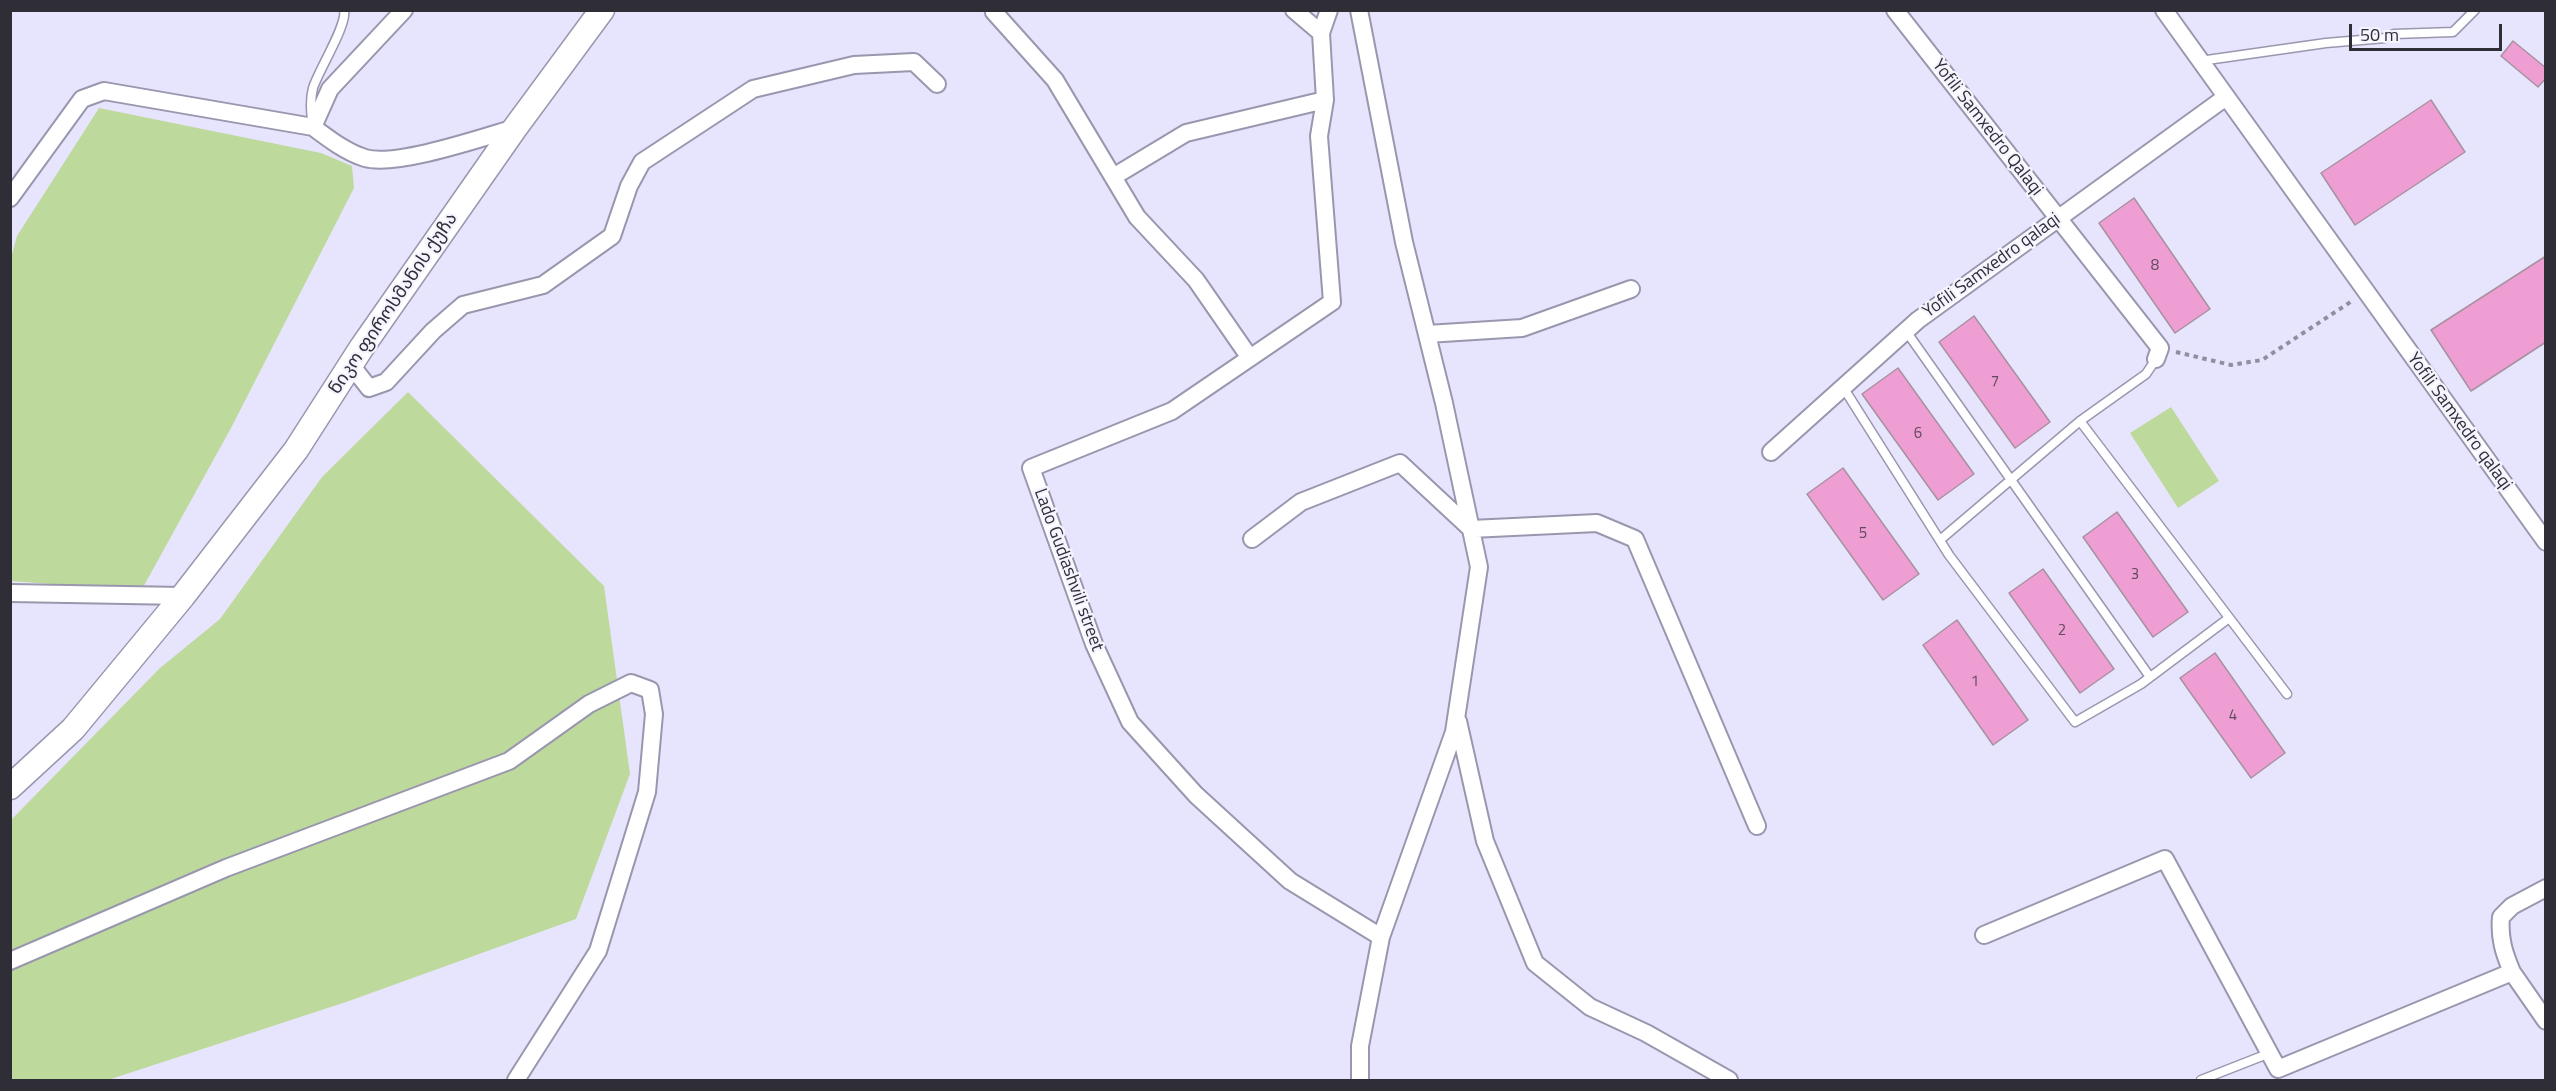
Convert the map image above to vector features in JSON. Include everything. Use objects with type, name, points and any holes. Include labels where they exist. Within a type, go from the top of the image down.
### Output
[{"type":"main road","name":"ნიკო ფიროსმანის ქუჩა","points":[[10,787],[73,729],[183,596],[296,450],[351,365],[515,128],[602,10]]},
{"type":"street","points":[[313,127],[330,89],[404,10]]},
{"type":"street","points":[[995,10],[994,12],[1055,80],[1137,217],[1196,280],[1250,358]]},
{"type":"street","points":[[1294,10],[1320,33]]},
{"type":"street","name":"Lado Gudiashvili street","points":[[1329,10],[1320,33],[1325,100],[1319,136],[1332,302],[1172,411],[1031,468],[1094,644],[1130,722],[1196,795],[1290,881],[1381,937]]},
{"type":"street","points":[[1359,10],[1404,242],[1479,567],[1454,732],[1381,937],[1359,1046],[1360,1080]]},
{"type":"street","name":"Yofili Samxedro Qalaqi","points":[[1895,10],[2158,353]]},
{"type":"street","name":"Yofili Samxedro qalaqi","points":[[2164,10],[2546,543]]},
{"type":"street","points":[[351,365],[369,388],[386,382],[433,331],[463,305],[543,285],[612,236],[628,186],[642,162],[753,89],[854,65],[914,62],[937,84]]},
{"type":"street","points":[[10,198],[82,99],[104,91],[313,127],[331,141],[366,158],[394,160],[515,128]]},
{"type":"street","name":"Yofili Samxedro qalaqi","points":[[1771,452],[1906,331],[2226,97]]},
{"type":"street","points":[[1113,177],[1186,133],[1325,100]]},
{"type":"street","points":[[1427,334],[1522,328],[1631,289]]},
{"type":"street","points":[[1252,539],[1301,502],[1400,463],[1471,529],[1597,522],[1635,539],[1757,826]]},
{"type":"street","points":[[10,593],[183,596]]},
{"type":"street","points":[[10,961],[226,868],[509,761],[589,704],[631,683],[650,690],[654,714],[647,792],[598,951],[516,1080]]},
{"type":"street","points":[[1456,715],[1485,841],[1535,963],[1590,1007],[1646,1033],[1729,1080]]},
{"type":"street","points":[[1984,935],[2165,859],[2278,1069],[2512,972]]},
{"type":"street","points":[[2546,888],[2512,906],[2501,917],[2500,932],[2503,950],[2512,972],[2546,1021]]},
{"type":"lane","points":[[2200,61],[2326,43],[2385,38],[2394,34],[2453,32],[2475,10]]},
{"type":"lane","points":[[313,127],[310,108],[312,90],[342,12]]},
{"type":"lane","points":[[1906,331],[2150,677]]},
{"type":"lane","points":[[1940,540],[2080,421],[2146,374],[2158,353]]},
{"type":"lane","points":[[1843,387],[1940,540],[2075,722],[2150,677],[2229,618]]},
{"type":"lane","points":[[2080,421],[2287,694]]},
{"type":"lane","points":[[2201,1080],[2270,1053]]},
{"type":"path","points":[[2158,353],[2231,365],[2262,360],[2366,292]]},
{"type":"green space","points":[[99,108],[321,153],[352,166],[354,188],[231,428],[141,591],[11,581],[11,258],[17,236]]},
{"type":"green space","points":[[408,392],[604,586],[630,774],[576,919],[349,1001],[108,1080],[11,1080],[10,821],[160,668],[220,619],[322,477]]},
{"type":"green space","points":[[2171,407],[2219,481],[2178,508],[2130,433]]},
{"type":"building","points":[[2513,41],[2546,68],[2546,78],[2538,87],[2501,56]]},
{"type":"building","points":[[2431,100],[2465,152],[2355,225],[2321,173]]},
{"type":"building","points":[[2134,198],[2210,309],[2175,333],[2099,223]]},
{"type":"building","points":[[2546,256],[2546,342],[2471,391],[2431,330]]},
{"type":"building","points":[[1974,316],[2050,422],[2015,448],[1939,342]]},
{"type":"building","points":[[1898,368],[1974,474],[1938,500],[1862,394]]},
{"type":"building","points":[[1843,468],[1919,574],[1883,600],[1807,494]]},
{"type":"building","points":[[2117,512],[2188,612],[2153,637],[2083,537]]},
{"type":"building","points":[[2043,569],[2114,669],[2080,693],[2009,593]]},
{"type":"building","points":[[1957,620],[2028,720],[1993,745],[1923,645]]},
{"type":"building","points":[[2215,653],[2285,753],[2251,778],[2180,678]]}]
